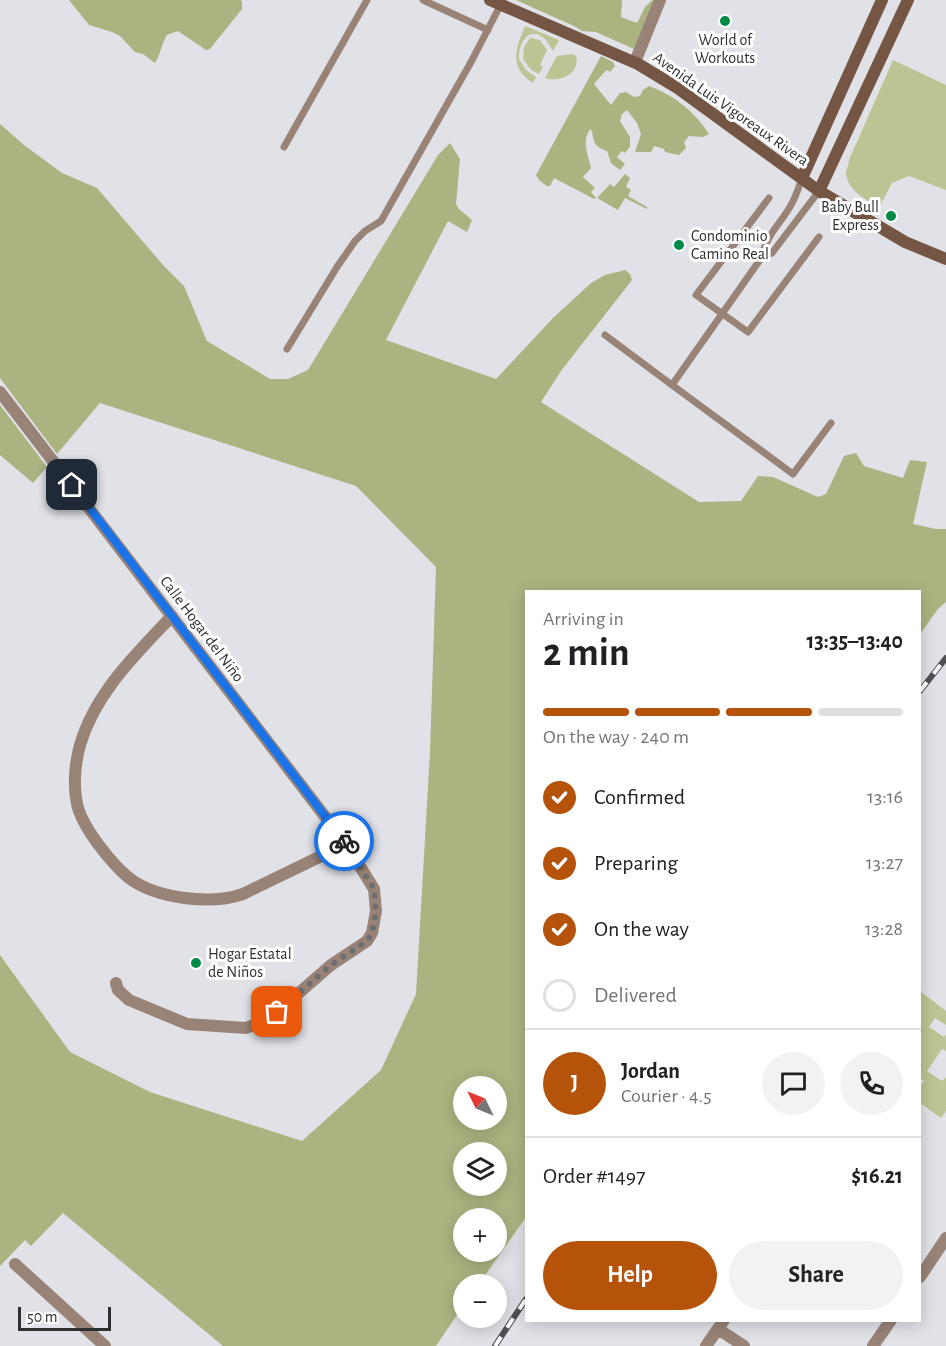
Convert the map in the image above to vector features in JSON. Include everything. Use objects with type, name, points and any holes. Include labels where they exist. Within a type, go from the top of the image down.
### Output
[{"type":"main road","points":[[802,178],[882,0]]},
{"type":"main road","points":[[819,191],[908,0]]},
{"type":"main road","name":"Avenida Luis Vigoreaux Rivera","points":[[496,2],[635,62],[676,87],[819,191],[905,242],[946,259]]},
{"type":"street","points":[[635,62],[660,0]]},
{"type":"street","name":"Calle Hogar del Niño","points":[[0,392],[346,844],[374,889],[376,911],[372,933],[367,941],[331,965],[277,1012],[262,1022],[246,1028],[187,1024],[129,1000],[118,990],[116,982]]},
{"type":"street","points":[[172,616],[118,675],[87,726],[80,746],[74,776],[77,805],[89,832],[107,856],[130,879],[154,890],[186,899],[216,899],[243,894],[346,844]]},
{"type":"street","points":[[921,1276],[946,1238]]},
{"type":"street","points":[[15,1264],[105,1346]]},
{"type":"street","points":[[873,1346],[890,1322]]},
{"type":"street","points":[[706,1346],[721,1324],[744,1346]]},
{"type":"lane","points":[[284,147],[367,0]]},
{"type":"lane","points":[[423,0],[488,30]]},
{"type":"lane","points":[[287,349],[355,241],[365,231],[381,221],[488,30],[496,2]]},
{"type":"lane","points":[[672,385],[762,257],[764,244],[789,209],[802,178]]},
{"type":"lane","points":[[762,257],[772,253],[819,191]]},
{"type":"lane","points":[[768,198],[696,295],[748,332],[819,237]]},
{"type":"lane","points":[[605,335],[793,474],[831,423]]},
{"type":"green space","points":[[69,0],[240,0],[242,9],[210,49],[206,50],[178,31],[167,35],[155,63],[143,54],[135,52],[120,36],[89,25]]},
{"type":"green space","points":[[516,0],[622,0],[621,17],[637,23],[645,7],[654,0],[634,49],[596,32],[582,31]]},
{"type":"green space","points":[[525,26],[559,40],[553,51],[546,40],[539,35],[529,35],[523,42],[519,59],[526,70],[536,77],[533,83],[520,71],[516,58]]},
{"type":"green space","points":[[530,38],[540,40],[547,50],[540,65],[543,67],[539,74],[531,70],[523,59],[524,47]]},
{"type":"green space","points":[[572,54],[576,56],[577,62],[568,76],[556,79],[545,78],[557,56]]},
{"type":"green space","points":[[601,56],[613,62],[615,66],[610,72],[607,70],[594,84],[611,105],[620,93],[626,92],[634,97],[640,96],[649,86],[683,105],[709,134],[703,137],[689,136],[684,142],[686,148],[679,155],[665,152],[664,149],[654,146],[651,152],[635,152],[641,134],[637,123],[627,110],[622,114],[620,121],[630,137],[630,147],[617,157],[625,164],[620,170],[611,163],[607,151],[596,145],[591,129],[586,142],[591,168],[583,177],[595,188],[591,192],[596,198],[594,199],[554,178],[550,186],[547,186],[536,175]]},
{"type":"green space","points":[[893,60],[946,85],[946,190],[909,176],[892,183],[879,208],[854,190],[846,172],[849,160]]},
{"type":"green space","points":[[0,124],[62,173],[97,188],[184,286],[207,341],[270,379],[288,379],[308,370],[438,155],[450,143],[460,159],[456,204],[472,220],[467,232],[448,221],[386,340],[496,379],[552,319],[591,283],[605,275],[625,270],[630,274],[632,280],[561,371],[541,402],[699,502],[741,501],[758,476],[773,477],[818,497],[826,494],[844,456],[856,453],[864,466],[903,478],[910,460],[927,462],[913,524],[946,529],[946,602],[921,633],[921,590],[525,590],[525,1218],[507,1244],[507,1208],[453,1208],[453,1262],[494,1262],[486,1274],[453,1274],[453,1321],[436,1346],[223,1346],[63,1213],[31,1246],[25,1240],[0,1266],[0,955],[70,1052],[150,1092],[302,1141],[381,1070],[416,994],[430,752],[436,567],[356,486],[100,403],[57,454],[0,378]]},
{"type":"green space","points":[[625,174],[630,178],[626,187],[631,190],[628,196],[647,209],[625,198],[618,210],[597,198],[610,184],[614,187]]},
{"type":"green space","points":[[0,405],[47,467],[33,483],[0,455]]},
{"type":"green space","points":[[921,992],[946,1011],[946,1025],[935,1018],[929,1027],[944,1037],[946,1034],[946,1051],[942,1049],[927,1071],[942,1081],[946,1077],[946,1111],[941,1118],[921,1104],[921,1086],[924,1081],[921,1079]]},
{"type":"railway","points":[[921,690],[946,658]]},
{"type":"railway","points":[[495,1346],[525,1301]]},
{"type":"way so far","points":[[277,1012],[331,965],[367,941],[372,933],[376,911],[374,889],[344,841]]},
{"type":"place","name":"World of Workouts","points":[[725,21]]},
{"type":"place","name":"Baby Bull Express","points":[[891,216]]},
{"type":"place","name":"Condominio Camino Real","points":[[679,245]]},
{"type":"place","name":"Hogar Estatal de Niños","points":[[196,963]]},
{"type":"route","points":[[72,485],[344,841]]}]
